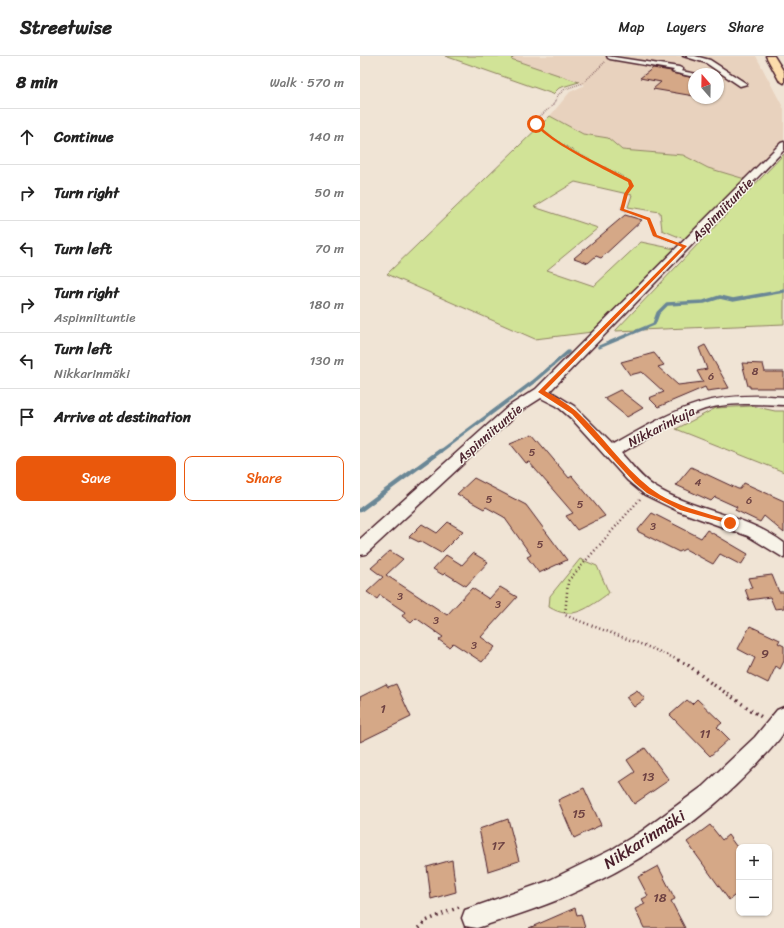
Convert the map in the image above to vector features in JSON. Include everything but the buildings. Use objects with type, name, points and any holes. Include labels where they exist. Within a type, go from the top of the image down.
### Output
[{"type":"main road","points":[[770,56],[784,80]]},
{"type":"street","points":[[686,56],[708,61],[719,68]]},
{"type":"street","points":[[610,57],[678,69],[676,72],[688,74]]},
{"type":"street","points":[[724,72],[743,84],[724,81]]},
{"type":"street","name":"Aspinniituntie","points":[[360,549],[514,409],[541,392],[784,145]]},
{"type":"street","points":[[541,392],[561,403],[574,413],[649,491],[682,508],[750,530],[768,539],[784,552]]},
{"type":"street","name":"Nikkarinkuja","points":[[611,452],[671,419],[701,406],[754,399],[784,401]]},
{"type":"street","name":"Nikkarinmäki","points":[[469,912],[553,891],[623,856],[699,803],[756,753],[773,717]]},
{"type":"path","points":[[610,57],[583,83],[565,89],[558,94],[554,104],[536,120],[536,124],[571,150],[630,181],[632,186],[626,194],[622,209],[649,219],[655,236],[685,246]]},
{"type":"path","points":[[643,495],[568,581],[565,615],[612,635],[646,645],[688,665],[711,683],[773,717]]},
{"type":"path","points":[[419,928],[426,921],[469,912]]},
{"type":"shaded area","points":[[514,56],[756,56],[784,109],[784,140],[745,179],[708,168],[683,155],[622,150],[608,138],[583,134],[550,116],[570,92],[585,85],[511,59]]},
{"type":"green space","points":[[445,56],[514,56],[511,59],[579,82],[559,88],[553,94]]},
{"type":"green space","points":[[550,116],[583,134],[608,138],[622,150],[683,155],[708,168],[745,179],[684,239],[662,230],[660,212],[628,207],[632,195],[575,182],[534,207],[598,228],[547,270],[594,286],[641,242],[675,249],[592,332],[535,339],[387,274]]},
{"type":"green space","points":[[784,154],[784,324],[615,331]]},
{"type":"green space","points":[[752,406],[775,411],[784,411],[784,472],[676,429],[716,408]]},
{"type":"green space","points":[[580,559],[597,566],[609,593],[588,608],[573,613],[558,611],[549,607],[550,596]]},
{"type":"waterway","points":[[599,347],[654,324],[658,313],[667,304],[704,302],[720,297],[733,300],[784,291]]},
{"type":"waterway","points":[[439,452],[533,382],[568,352]]},
{"type":"waterway","points":[[360,510],[440,451]]},
{"type":"route","points":[[536,124],[571,150],[630,181],[632,186],[626,194],[622,209],[649,219],[655,236],[685,246],[600,334],[541,392],[561,403],[574,413],[649,491],[682,508],[730,523]]}]
